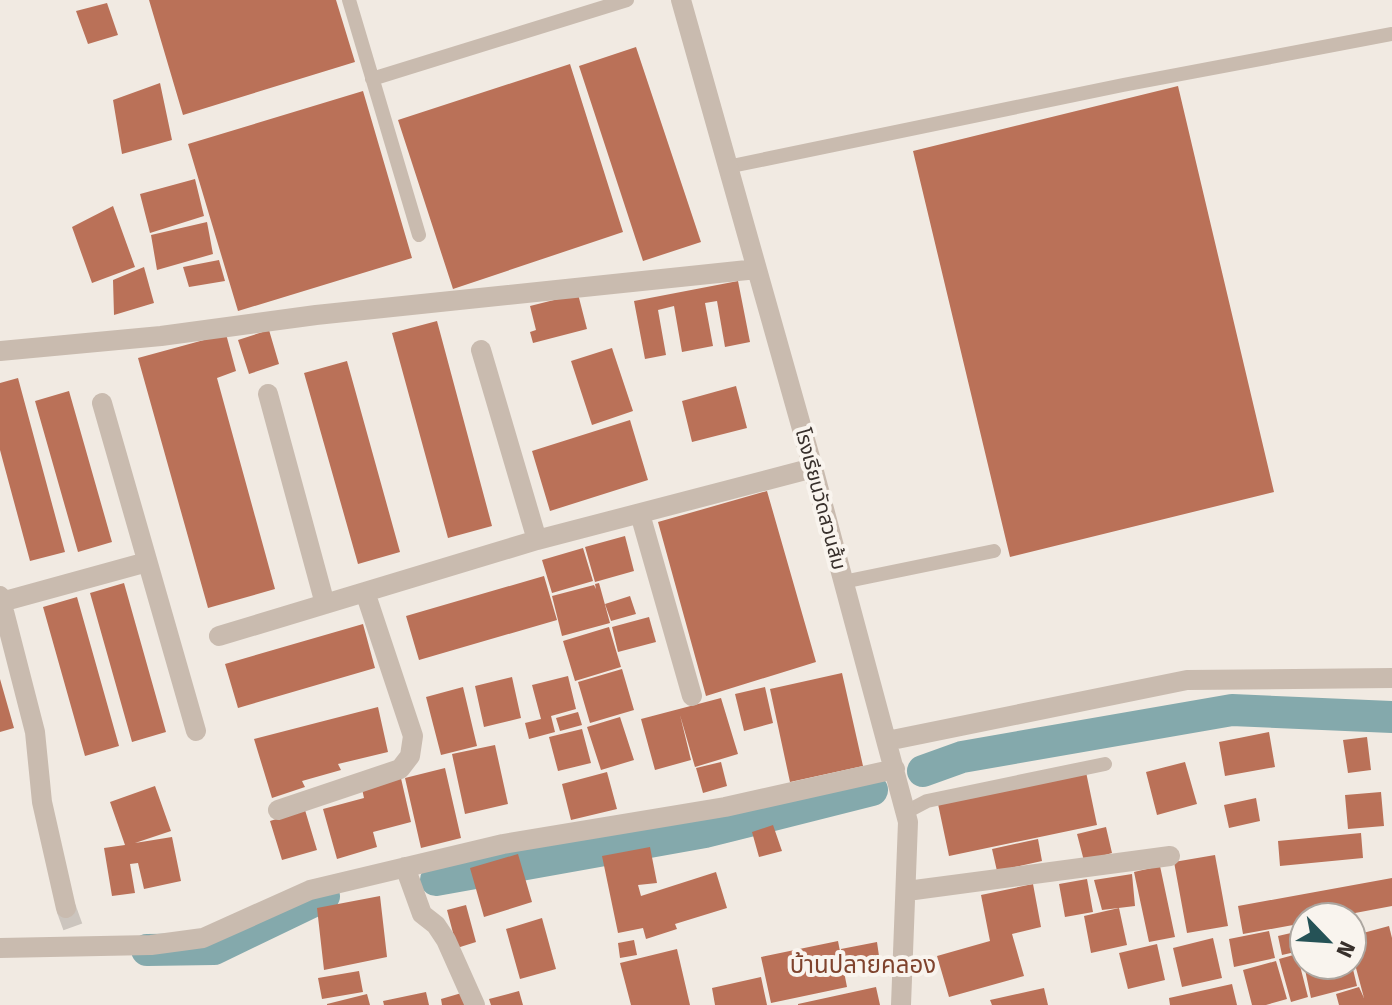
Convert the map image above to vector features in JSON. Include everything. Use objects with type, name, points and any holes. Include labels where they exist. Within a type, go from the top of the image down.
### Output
[{"type":"street","name":"โรงเรียนวัดสวนส้ม","points":[[681,0],[906,812],[907,891],[901,1005]]},
{"type":"street","points":[[0,351],[161,336],[316,315],[757,269]]},
{"type":"street","points":[[481,350],[537,540]]},
{"type":"street","points":[[268,394],[325,604]]},
{"type":"street","points":[[102,403],[196,731]]},
{"type":"street","points":[[219,636],[537,540],[813,468]]},
{"type":"street","points":[[640,514],[692,696]]},
{"type":"street","points":[[66,908],[42,802],[35,732],[1,599],[147,562]]},
{"type":"street","points":[[278,810],[400,769],[410,756],[413,736],[365,592]]},
{"type":"street","points":[[887,741],[1187,680],[1392,678]]},
{"type":"street","points":[[0,948],[76,938],[151,945],[203,938],[310,890],[503,844],[725,807],[895,769]]},
{"type":"street","points":[[907,891],[1170,856]]},
{"type":"street","points":[[405,867],[422,914],[436,925],[450,947],[475,1005]]},
{"type":"lane","points":[[349,0],[419,235]]},
{"type":"lane","points":[[372,79],[627,0]]},
{"type":"lane","points":[[727,167],[1108,88],[1392,34]]},
{"type":"lane","points":[[843,582],[994,551]]},
{"type":"lane","points":[[906,812],[927,801],[1105,764]]},
{"type":"building","points":[[149,0],[336,0],[355,62],[183,115]]},
{"type":"building","points":[[107,3],[118,35],[88,44],[76,11]]},
{"type":"building","points":[[636,47],[701,242],[643,261],[579,66]]},
{"type":"building","points":[[570,64],[623,232],[453,289],[398,120]]},
{"type":"building","points":[[160,83],[172,140],[122,154],[113,100]]},
{"type":"building","points":[[1178,86],[1274,492],[1010,557],[913,151]]},
{"type":"building","points":[[363,91],[412,258],[238,311],[188,144]]},
{"type":"building","points":[[195,179],[204,216],[150,233],[140,194]]},
{"type":"building","points":[[113,206],[135,267],[92,283],[72,227]]},
{"type":"building","points":[[207,222],[213,254],[157,270],[151,235]]},
{"type":"building","points":[[219,260],[225,281],[189,287],[183,267]]},
{"type":"building","points":[[144,267],[154,303],[114,315],[113,280]]},
{"type":"building","points":[[738,281],[750,342],[725,347],[717,301],[705,303],[713,346],[682,352],[674,306],[658,310],[666,355],[645,359],[634,301]]},
{"type":"building","points":[[578,294],[587,329],[533,343],[530,332],[536,330],[530,306]]},
{"type":"building","points":[[437,321],[492,526],[448,538],[392,333]]},
{"type":"building","points":[[269,330],[279,364],[249,374],[238,340]]},
{"type":"building","points":[[226,334],[236,371],[217,378],[275,589],[208,608],[138,358]]},
{"type":"building","points":[[612,348],[633,411],[592,425],[571,361]]},
{"type":"building","points":[[347,361],[400,552],[358,564],[304,373]]},
{"type":"building","points":[[18,378],[65,552],[30,561],[0,450],[0,383]]},
{"type":"building","points":[[736,386],[747,428],[692,442],[682,401]]},
{"type":"building","points":[[69,391],[112,542],[78,552],[35,401]]},
{"type":"building","points":[[630,420],[648,480],[550,511],[532,451]]},
{"type":"building","points":[[767,491],[816,662],[706,696],[658,522]]},
{"type":"building","points":[[625,536],[634,571],[595,582],[585,547]]},
{"type":"building","points":[[583,548],[593,581],[552,593],[542,560]]},
{"type":"building","points":[[544,576],[557,620],[419,660],[406,616]]},
{"type":"building","points":[[124,583],[166,732],[132,742],[90,593]]},
{"type":"building","points":[[599,583],[610,623],[562,636],[552,596],[594,585],[596,589],[595,584]]},
{"type":"building","points":[[630,596],[636,614],[611,621],[605,604]]},
{"type":"building","points":[[77,597],[119,746],[85,756],[43,607]]},
{"type":"building","points":[[649,617],[656,642],[618,652],[612,627]]},
{"type":"building","points":[[363,624],[375,668],[238,708],[225,664]]},
{"type":"building","points":[[609,627],[621,667],[575,681],[563,641]]},
{"type":"building","points":[[622,669],[634,710],[590,723],[578,682]]},
{"type":"building","points":[[842,673],[863,766],[790,782],[770,689]]},
{"type":"building","points":[[568,676],[576,709],[551,716],[555,732],[529,739],[525,723],[541,719],[532,685]]},
{"type":"building","points":[[512,677],[521,718],[484,727],[475,686]]},
{"type":"building","points":[[0,679],[14,728],[0,732]]},
{"type":"building","points":[[463,687],[477,746],[441,755],[426,697]]},
{"type":"building","points":[[765,687],[773,723],[744,731],[735,694]]},
{"type":"building","points":[[721,698],[738,754],[695,767],[680,715],[691,760],[655,770],[641,719]]},
{"type":"building","points":[[378,707],[388,752],[338,764],[341,770],[302,781],[305,787],[272,798],[254,739]]},
{"type":"building","points":[[578,712],[582,725],[560,731],[556,718]]},
{"type":"building","points":[[620,717],[634,760],[601,770],[587,727]]},
{"type":"building","points":[[582,729],[591,763],[558,771],[549,737]]},
{"type":"building","points":[[1269,732],[1275,767],[1225,776],[1219,742]]},
{"type":"building","points":[[1367,737],[1371,770],[1348,773],[1343,740]]},
{"type":"building","points":[[495,745],[508,804],[465,814],[452,754]]},
{"type":"building","points":[[721,762],[727,786],[703,793],[696,768]]},
{"type":"building","points":[[1185,762],[1197,804],[1157,815],[1146,772]]},
{"type":"building","points":[[445,768],[461,838],[421,848],[405,778]]},
{"type":"building","points":[[607,772],[617,809],[571,820],[562,784]]},
{"type":"building","points":[[1086,772],[1097,825],[949,856],[938,804]]},
{"type":"building","points":[[400,774],[411,822],[373,832],[377,847],[337,859],[323,809],[364,798],[361,784]]},
{"type":"building","points":[[155,786],[171,831],[135,843],[172,837],[181,881],[144,889],[138,863],[130,864],[135,893],[112,896],[104,848],[125,845],[110,802]]},
{"type":"building","points":[[1381,792],[1384,826],[1348,829],[1345,795]]},
{"type":"building","points":[[1256,798],[1260,821],[1229,828],[1224,805]]},
{"type":"building","points":[[305,810],[317,850],[282,860],[270,821]]},
{"type":"building","points":[[773,825],[782,851],[759,857],[752,832]]},
{"type":"building","points":[[1106,827],[1112,853],[1084,861],[1077,834]]},
{"type":"building","points":[[1361,833],[1363,858],[1280,866],[1278,841]]},
{"type":"building","points":[[1038,839],[1042,861],[997,871],[992,849]]},
{"type":"building","points":[[650,847],[657,883],[638,885],[641,896],[716,872],[727,908],[675,924],[677,929],[646,939],[643,928],[618,933],[602,856]]},
{"type":"building","points":[[518,854],[532,902],[484,917],[470,868]]},
{"type":"building","points":[[1215,855],[1228,926],[1187,933],[1174,862]]},
{"type":"building","points":[[1160,866],[1175,937],[1149,942],[1134,872]]},
{"type":"building","points":[[1132,874],[1135,906],[1102,910],[1094,880]]},
{"type":"building","points":[[1392,878],[1392,906],[1368,911],[1368,901],[1288,901],[1288,926],[1243,934],[1238,906]]},
{"type":"building","points":[[1087,879],[1093,912],[1065,917],[1059,884]]},
{"type":"building","points":[[1033,884],[1041,927],[1012,934],[1024,976],[949,997],[937,956],[990,941],[981,895]]},
{"type":"building","points":[[380,896],[387,957],[324,970],[317,908]]},
{"type":"building","points":[[466,905],[476,942],[457,948],[447,910]]},
{"type":"building","points":[[1119,908],[1127,945],[1091,953],[1084,916]]},
{"type":"building","points":[[542,918],[556,969],[520,979],[506,929]]},
{"type":"building","points":[[1389,926],[1392,938],[1392,1005],[1339,1005],[1336,994],[1359,987],[1364,998],[1359,981],[1368,981],[1368,932]]},
{"type":"building","points":[[1269,931],[1275,958],[1234,967],[1229,939]]},
{"type":"building","points":[[1288,934],[1288,954],[1282,955],[1278,936]]},
{"type":"building","points":[[1213,938],[1222,978],[1182,987],[1173,948]]},
{"type":"building","points":[[634,940],[637,955],[620,958],[618,943]]},
{"type":"building","points":[[838,941],[847,987],[771,1003],[761,957]]},
{"type":"building","points":[[877,942],[880,963],[844,969],[841,949]]},
{"type":"building","points":[[1157,944],[1165,980],[1128,989],[1119,953]]},
{"type":"building","points":[[677,949],[690,1005],[631,1005],[620,963]]},
{"type":"building","points":[[1288,956],[1288,981],[1304,981],[1308,997],[1291,1002],[1279,959]]},
{"type":"building","points":[[1276,961],[1287,999],[1252,1005],[1243,970]]},
{"type":"building","points":[[359,971],[363,992],[322,999],[318,978]]},
{"type":"building","points":[[761,977],[767,1005],[715,1005],[712,988]]},
{"type":"building","points":[[1307,981],[1356,981],[1357,986],[1311,998]]},
{"type":"building","points":[[1232,984],[1237,1005],[1170,1005],[1169,998]]},
{"type":"building","points":[[876,987],[880,1005],[798,1005],[798,1004]]},
{"type":"building","points":[[1044,988],[1048,1005],[992,1005],[990,1000]]},
{"type":"building","points":[[519,991],[523,1005],[491,1005],[489,999]]},
{"type":"building","points":[[426,992],[429,1005],[384,1005],[383,1001]]},
{"type":"building","points":[[465,992],[469,1005],[442,1005],[441,999]]},
{"type":"building","points":[[367,994],[370,1005],[327,1005],[327,1004]]},
{"type":"waterway","points":[[923,771],[962,757],[1232,710],[1392,717]]},
{"type":"waterway","points":[[436,880],[705,832],[872,790]]},
{"type":"waterway","points":[[147,950],[214,949],[324,896]]},
{"type":"tunnel","points":[[66,908],[74,930]]},
{"type":"district","name":"บ้านปลายคลอง","points":[[863,965]]}]
